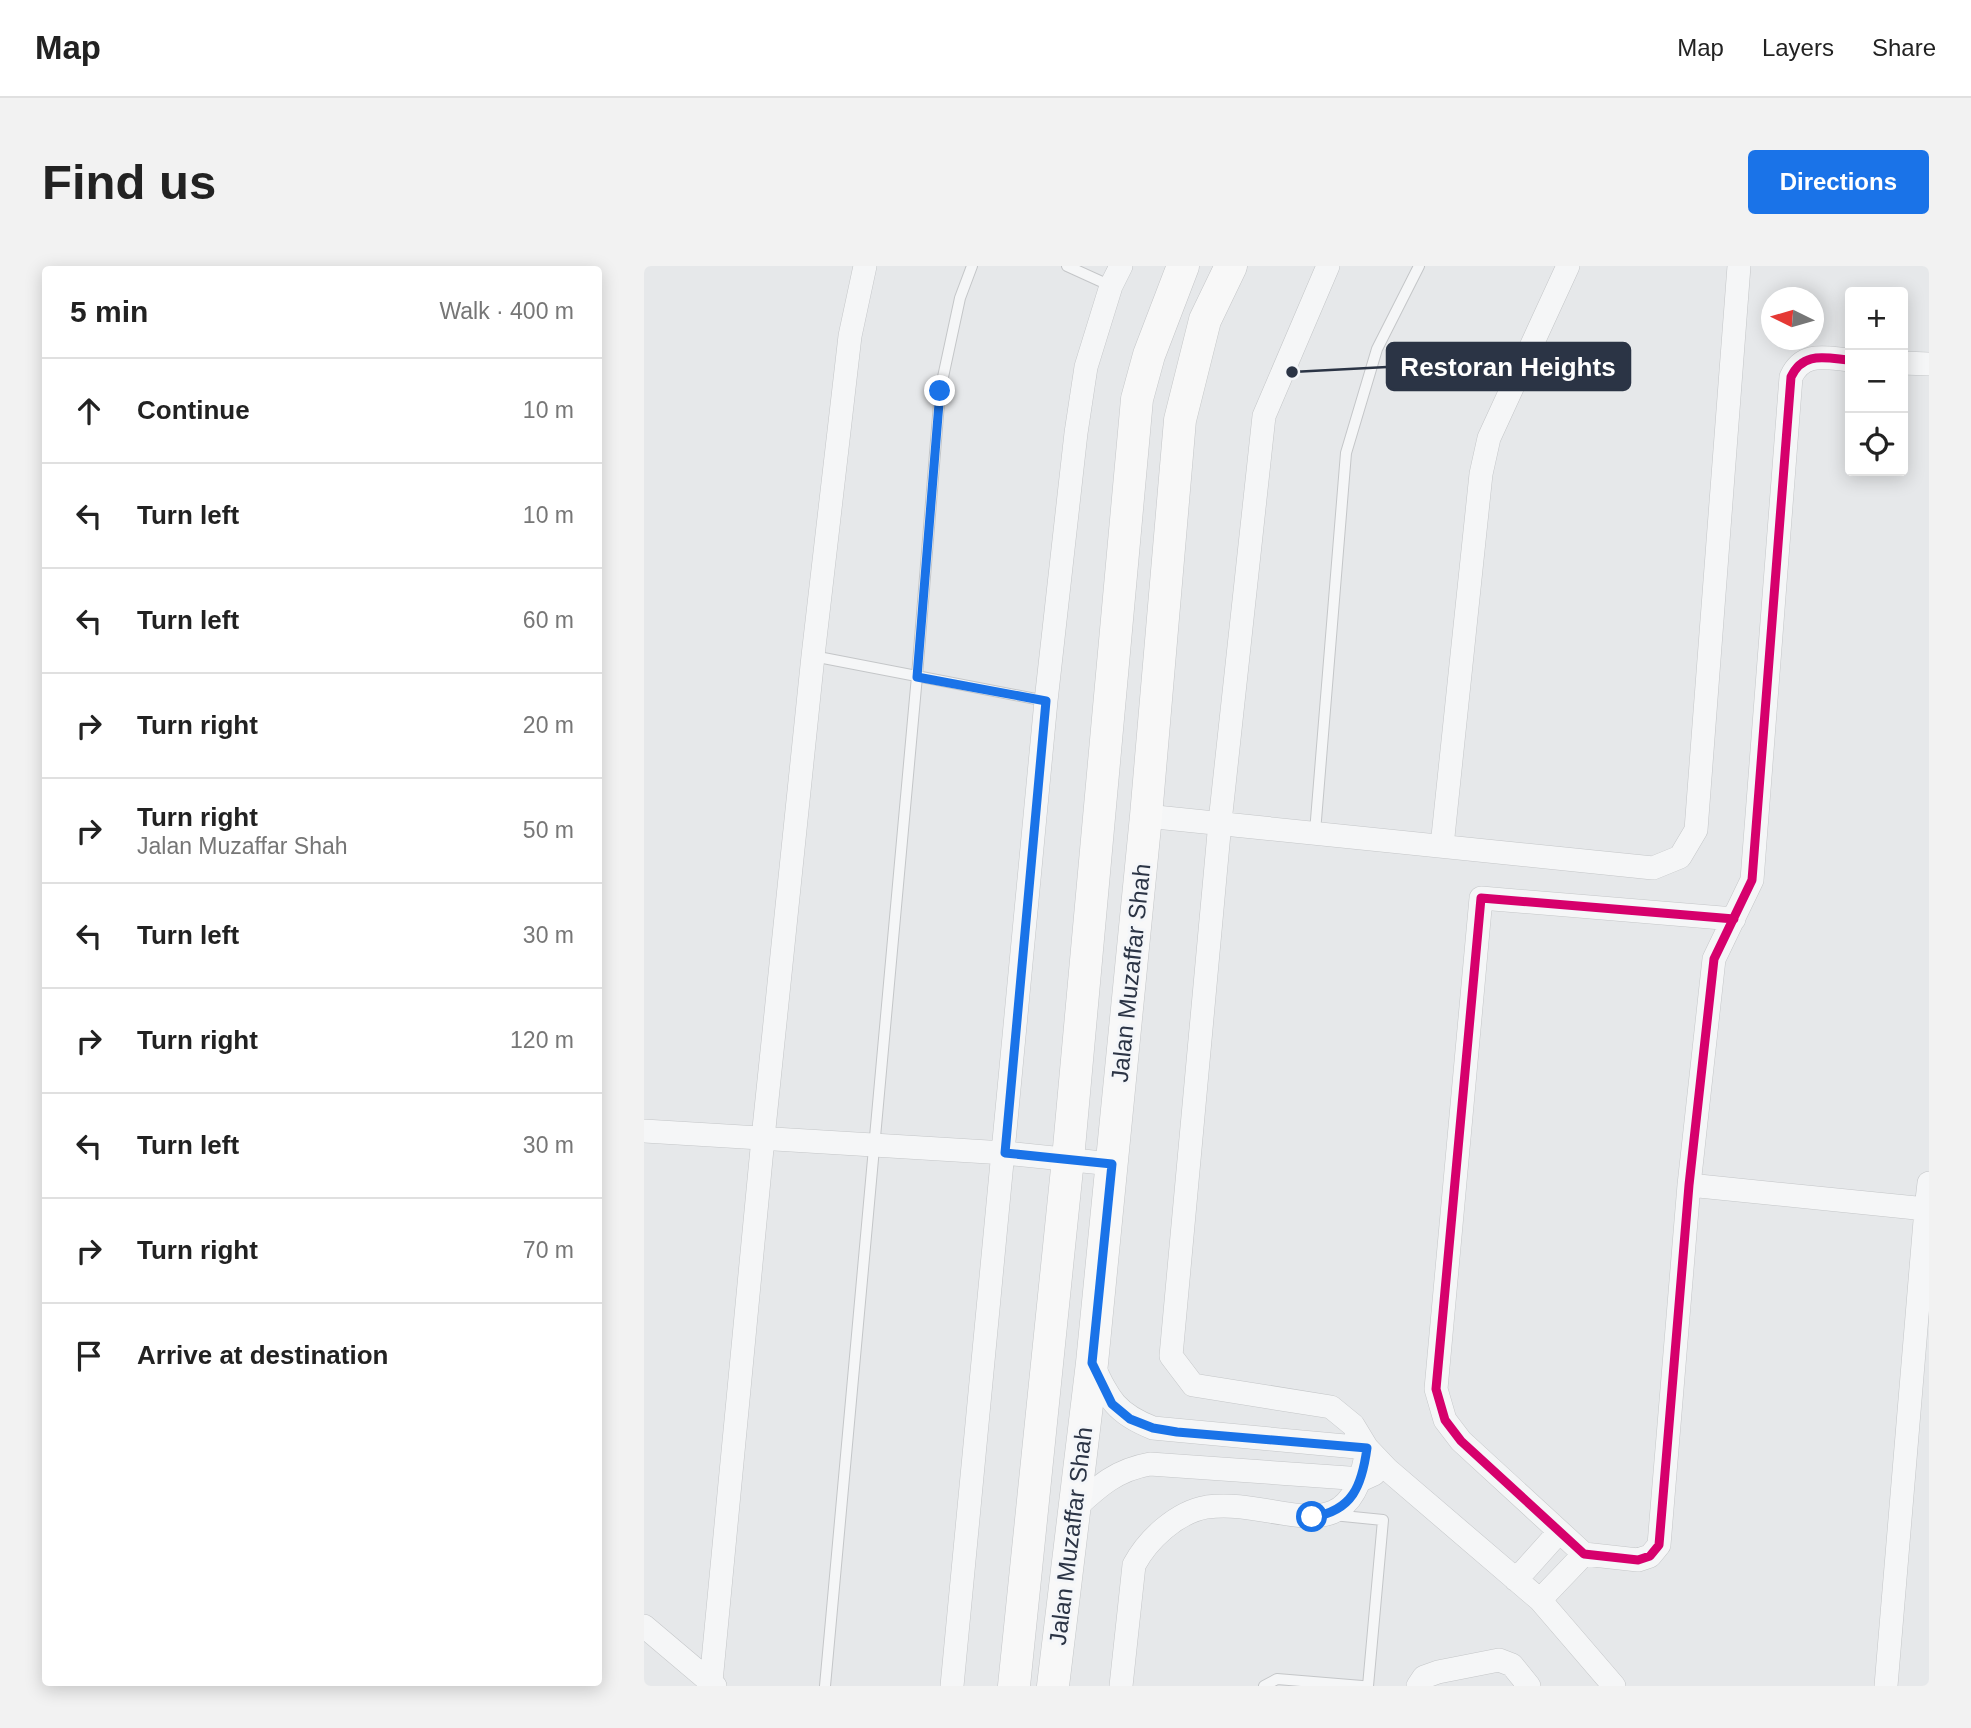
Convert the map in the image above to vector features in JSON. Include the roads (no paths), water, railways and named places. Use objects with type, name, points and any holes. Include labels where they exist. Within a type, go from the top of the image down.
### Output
[{"type":"main road","name":"Jalan Muzaffar Shah","points":[[1014,1686],[1068,1159],[1137,399],[1149,355],[1183,266]]},
{"type":"main road","name":"Jalan Muzaffar Shah","points":[[1053,1686],[1092,1363],[1112,1164],[1146,816],[1180,420],[1205,320],[1231,266]]},
{"type":"street","points":[[713,1684],[762,1138],[813,656],[850,336],[865,266]]},
{"type":"street","points":[[1328,266],[1264,416],[1220,822],[1171,1356],[1193,1385],[1331,1407],[1353,1425],[1367,1448],[1387,1469],[1540,1600],[1607,1683]]},
{"type":"street","points":[[1442,846],[1481,474],[1489,438],[1568,266]]},
{"type":"street","points":[[1146,816],[1653,868],[1680,857],[1696,830],[1739,266]]},
{"type":"street","points":[[952,1686],[1005,1153],[1046,701],[1086,367],[1116,276]]},
{"type":"street","points":[[1734,919],[1481,898],[1436,1389],[1445,1420],[1461,1441],[1584,1554],[1638,1560],[1650,1556],[1659,1545],[1689,1185],[1714,959],[1734,919],[1752,880],[1791,377],[1797,364],[1810,357],[1845,360]]},
{"type":"street","points":[[1908,363],[1929,365]]},
{"type":"street","points":[[644,1131],[1005,1153],[1112,1164]]},
{"type":"street","points":[[1886,1686],[1929,1183]]},
{"type":"street","points":[[1689,1185],[1926,1209]]},
{"type":"street","points":[[1092,1363],[1112,1404],[1130,1419],[1153,1428],[1367,1448]]},
{"type":"street","points":[[1121,1686],[1134,1565],[1143,1549],[1156,1536],[1190,1513],[1207,1507],[1312,1517],[1327,1515],[1349,1500],[1363,1479],[1367,1448]]},
{"type":"street","points":[[1074,1509],[1105,1479],[1126,1468],[1150,1464],[1363,1479],[1387,1469]]},
{"type":"street","points":[[1516,1580],[1559,1532]]},
{"type":"street","points":[[1540,1600],[1584,1554]]},
{"type":"street","points":[[644,1626],[713,1684]]},
{"type":"street","points":[[1418,1686],[1424,1677],[1438,1672],[1499,1660],[1512,1665],[1529,1686]]},
{"type":"lane","points":[[825,1686],[917,677],[940,391],[960,298],[972,266]]},
{"type":"lane","points":[[1067,266],[1116,276]]},
{"type":"lane","points":[[1315,832],[1346,453],[1377,349],[1419,266]]},
{"type":"lane","points":[[813,656],[1046,701]]},
{"type":"lane","points":[[1327,1515],[1383,1520],[1368,1686]]},
{"type":"lane","points":[[1264,1686],[1277,1679],[1362,1686]]},
{"type":"place","name":"Restoran Heights","points":[[1292,372]]}]
